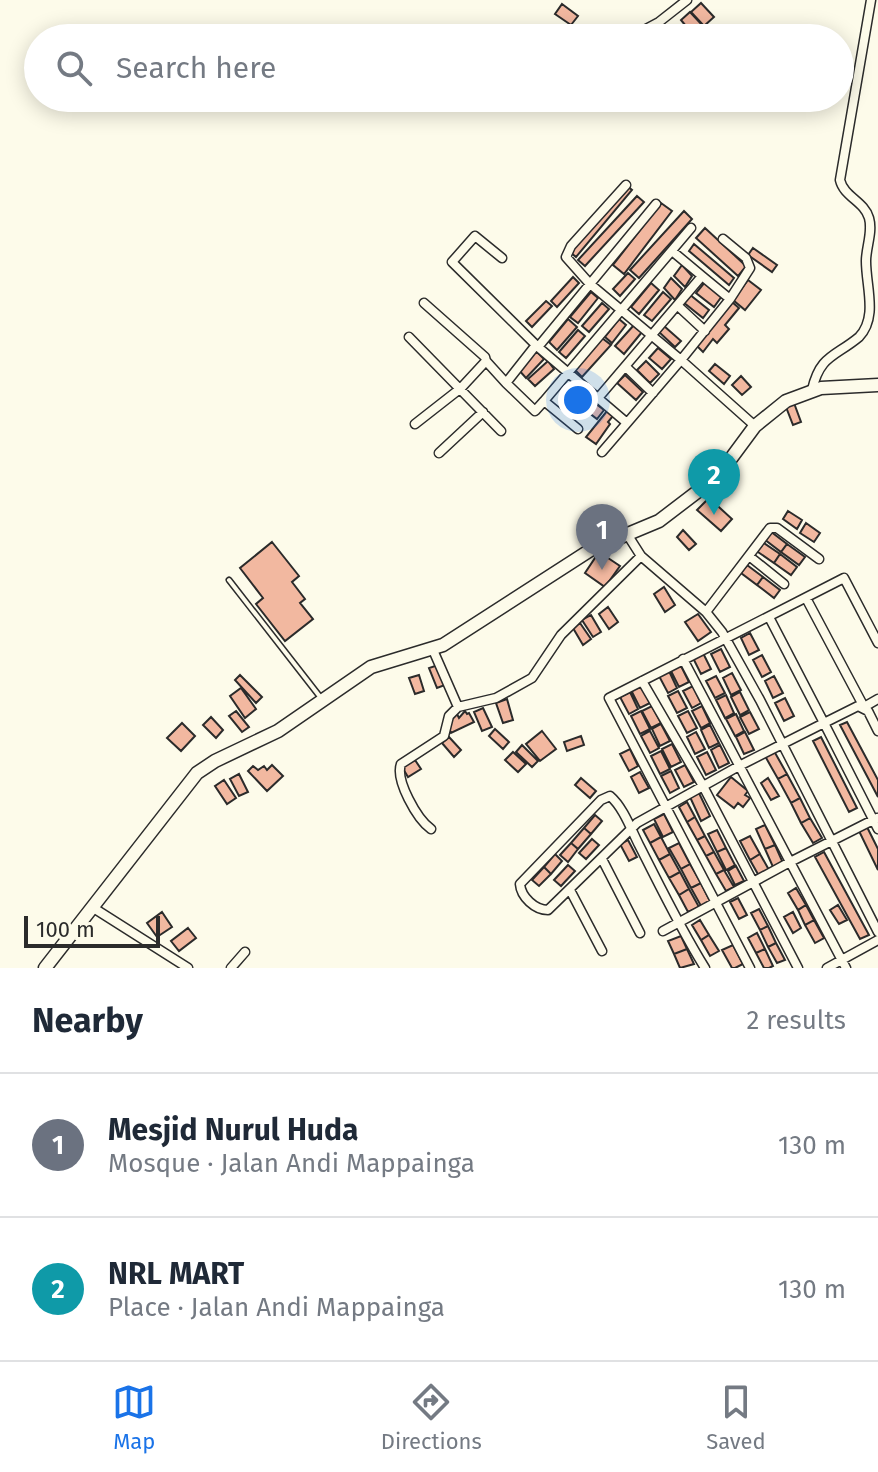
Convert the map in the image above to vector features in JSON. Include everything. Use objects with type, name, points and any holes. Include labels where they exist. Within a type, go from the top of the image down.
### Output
[{"type":"main road","points":[[45,968],[197,773],[215,761],[271,735],[377,664],[433,650],[592,549],[659,521],[707,486],[755,426],[786,401],[812,390],[844,385],[878,385]]},
{"type":"street","points":[[655,24],[687,0]]},
{"type":"street","points":[[854,99],[871,0]]},
{"type":"street","points":[[812,390],[824,361],[865,330],[872,306],[866,264],[870,223],[867,212],[844,190],[840,180],[852,112]]},
{"type":"street","points":[[626,185],[567,252],[568,262],[755,426]]},
{"type":"street","points":[[506,383],[656,204]]},
{"type":"street","points":[[424,303],[485,357],[535,411],[691,228]]},
{"type":"street","points":[[502,258],[475,236],[452,262],[537,346],[627,423]]},
{"type":"street","points":[[602,452],[705,331],[750,268],[746,258],[723,239]]},
{"type":"street","points":[[672,251],[730,299]]},
{"type":"street","points":[[599,397],[702,276]]},
{"type":"street","points":[[678,306],[705,331]]},
{"type":"street","points":[[409,337],[501,431]]},
{"type":"street","points":[[415,424],[461,388],[486,361]]},
{"type":"street","points":[[626,367],[653,393]]},
{"type":"street","points":[[544,401],[578,429]]},
{"type":"street","points":[[439,453],[483,412]]},
{"type":"street","points":[[706,612],[770,528],[774,527],[819,559]]},
{"type":"street","points":[[627,534],[641,556],[706,612],[726,639],[878,932]]},
{"type":"street","points":[[431,829],[420,819],[400,778],[401,764],[444,736],[449,716],[458,707],[496,698],[532,678],[561,635],[641,556]]},
{"type":"street","points":[[749,556],[784,584]]},
{"type":"street","points":[[750,968],[609,698],[844,578],[878,643]]},
{"type":"street","points":[[806,598],[878,731]]},
{"type":"street","points":[[769,617],[876,819],[878,829]]},
{"type":"street","points":[[433,650],[458,707]]},
{"type":"street","points":[[683,659],[844,964]]},
{"type":"street","points":[[642,681],[703,786],[798,968]]},
{"type":"street","points":[[705,968],[679,923],[631,829],[616,802],[607,796],[520,885],[534,906],[544,911],[552,907],[631,829],[666,806],[852,708],[864,707],[878,699]]},
{"type":"street","points":[[663,931],[876,819]]},
{"type":"street","points":[[602,859],[640,933]]},
{"type":"street","points":[[570,890],[602,951]]},
{"type":"street","points":[[92,907],[188,968]]},
{"type":"street","points":[[827,968],[844,964],[878,940]]},
{"type":"street","points":[[231,968],[245,952]]},
{"type":"lane","points":[[229,580],[322,700]]},
{"type":"building","points":[[701,3],[714,17],[702,24],[691,12]]},
{"type":"building","points":[[562,4],[578,16],[570,24],[555,14]]},
{"type":"building","points":[[690,12],[701,24],[684,24],[681,20]]},
{"type":"building","points":[[626,185],[632,190],[576,257],[570,252]]},
{"type":"building","points":[[637,196],[644,202],[585,266],[578,260]]},
{"type":"building","points":[[661,203],[672,211],[624,274],[613,265]]},
{"type":"building","points":[[684,211],[692,219],[639,278],[630,270]]},
{"type":"building","points":[[705,228],[746,266],[738,276],[696,238]]},
{"type":"building","points":[[694,244],[734,278],[729,285],[689,251]]},
{"type":"building","points":[[753,248],[777,265],[772,272],[748,255]]},
{"type":"building","points":[[682,265],[692,276],[685,287],[674,276]]},
{"type":"building","points":[[628,273],[635,279],[620,296],[613,289]]},
{"type":"building","points":[[573,277],[579,283],[557,307],[551,301]]},
{"type":"building","points":[[671,278],[682,289],[675,300],[664,288]]},
{"type":"building","points":[[748,280],[761,290],[745,310],[733,300]]},
{"type":"building","points":[[705,282],[722,296],[714,307],[696,293]]},
{"type":"building","points":[[651,283],[659,290],[639,314],[631,307]]},
{"type":"building","points":[[591,292],[598,298],[578,323],[570,317]]},
{"type":"building","points":[[663,292],[671,299],[652,321],[644,315]]},
{"type":"building","points":[[689,294],[709,310],[703,318],[683,302]]},
{"type":"building","points":[[546,301],[552,306],[532,327],[526,321]]},
{"type":"building","points":[[732,302],[739,308],[725,325],[729,329],[717,343],[713,339],[703,352],[696,345]]},
{"type":"building","points":[[602,303],[609,309],[589,332],[582,326]]},
{"type":"building","points":[[568,319],[577,327],[557,350],[549,342]]},
{"type":"building","points":[[619,319],[626,325],[612,343],[605,337]]},
{"type":"building","points":[[634,325],[642,332],[624,354],[615,346]]},
{"type":"building","points":[[664,326],[681,341],[675,347],[659,332]]},
{"type":"building","points":[[578,330],[585,336],[566,358],[559,352]]},
{"type":"building","points":[[602,338],[611,345],[582,377],[574,369]]},
{"type":"building","points":[[658,348],[671,359],[662,369],[649,358]]},
{"type":"building","points":[[535,350],[544,359],[526,378],[517,368]]},
{"type":"building","points":[[548,361],[554,369],[535,386],[528,379]]},
{"type":"building","points":[[646,361],[659,374],[650,383],[637,370]]},
{"type":"building","points":[[715,364],[730,376],[724,384],[709,371]]},
{"type":"building","points":[[625,375],[643,392],[636,400],[617,383]]},
{"type":"building","points":[[741,376],[751,387],[742,395],[732,385]]},
{"type":"building","points":[[575,391],[589,402],[582,411],[568,399]]},
{"type":"building","points":[[591,400],[604,410],[597,419],[584,409]]},
{"type":"building","points":[[794,403],[801,422],[793,425],[786,407]]},
{"type":"building","points":[[607,411],[613,416],[596,444],[586,437]]},
{"type":"building","points":[[709,498],[732,519],[721,531],[697,510]]},
{"type":"building","points":[[788,511],[802,520],[797,529],[783,519]]},
{"type":"building","points":[[806,523],[820,533],[814,542],[800,533]]},
{"type":"building","points":[[683,530],[696,544],[689,550],[677,537]]},
{"type":"building","points":[[770,531],[787,544],[781,552],[764,539]]},
{"type":"building","points":[[761,541],[780,554],[774,563],[755,550]]},
{"type":"building","points":[[272,542],[299,576],[292,582],[305,599],[300,603],[313,619],[285,641],[256,604],[263,598],[240,568]]},
{"type":"building","points":[[787,544],[805,557],[799,565],[781,552]]},
{"type":"building","points":[[599,552],[620,566],[605,587],[585,573]]},
{"type":"building","points":[[780,554],[797,567],[791,575],[774,563]]},
{"type":"building","points":[[747,565],[763,577],[757,585],[741,573]]},
{"type":"building","points":[[763,577],[780,590],[774,598],[757,585]]},
{"type":"building","points":[[664,587],[675,605],[665,612],[654,594]]},
{"type":"building","points":[[608,607],[618,622],[609,629],[599,614]]},
{"type":"building","points":[[698,614],[711,632],[698,641],[685,622]]},
{"type":"building","points":[[591,615],[601,632],[593,637],[582,620]]},
{"type":"building","points":[[580,623],[591,639],[583,645],[573,628]]},
{"type":"building","points":[[750,633],[759,650],[749,655],[741,638]]},
{"type":"building","points":[[721,649],[730,667],[720,672],[711,654]]},
{"type":"building","points":[[702,651],[711,669],[701,674],[692,656]]},
{"type":"building","points":[[762,655],[771,672],[762,677],[753,660]]},
{"type":"building","points":[[680,664],[689,682],[679,687],[670,669]]},
{"type":"building","points":[[438,665],[445,685],[437,688],[429,668]]},
{"type":"building","points":[[669,671],[677,688],[668,693],[659,676]]},
{"type":"building","points":[[732,673],[741,690],[731,695],[723,678]]},
{"type":"building","points":[[240,675],[262,697],[256,703],[235,680]]},
{"type":"building","points":[[419,675],[424,691],[415,694],[409,678]]},
{"type":"building","points":[[716,676],[725,693],[715,698],[706,681]]},
{"type":"building","points":[[774,676],[783,693],[773,698],[765,681]]},
{"type":"building","points":[[641,685],[650,703],[640,708],[631,690]]},
{"type":"building","points":[[693,686],[701,703],[692,708],[683,691]]},
{"type":"building","points":[[241,688],[256,709],[245,718],[230,696]]},
{"type":"building","points":[[678,691],[687,708],[677,713],[668,696]]},
{"type":"building","points":[[630,692],[638,709],[629,714],[620,697]]},
{"type":"building","points":[[740,692],[749,710],[740,715],[731,697]]},
{"type":"building","points":[[726,695],[734,713],[725,718],[716,700]]},
{"type":"building","points":[[785,698],[794,716],[784,721],[775,703]]},
{"type":"building","points":[[507,699],[513,720],[503,723],[496,703]]},
{"type":"building","points":[[652,706],[661,723],[651,728],[642,711]]},
{"type":"building","points":[[702,706],[710,723],[701,728],[692,711]]},
{"type":"building","points":[[483,708],[492,727],[482,731],[474,712]]},
{"type":"building","points":[[236,711],[249,727],[242,732],[229,716]]},
{"type":"building","points":[[465,711],[474,722],[451,733],[447,724]]},
{"type":"building","points":[[641,711],[650,729],[640,734],[631,716]]},
{"type":"building","points":[[688,711],[697,728],[687,733],[678,716]]},
{"type":"building","points":[[750,712],[759,729],[749,734],[740,717]]},
{"type":"building","points":[[736,714],[744,731],[735,736],[726,719]]},
{"type":"building","points":[[211,717],[223,730],[216,738],[203,725]]},
{"type":"building","points":[[847,722],[878,780],[878,797],[840,725]]},
{"type":"building","points":[[182,723],[195,736],[181,751],[167,738]]},
{"type":"building","points":[[661,724],[670,741],[660,746],[652,729]]},
{"type":"building","points":[[710,725],[719,743],[709,748],[701,730]]},
{"type":"building","points":[[495,729],[509,742],[503,749],[489,736]]},
{"type":"building","points":[[542,731],[556,749],[540,761],[526,744]]},
{"type":"building","points":[[650,731],[659,748],[650,753],[641,736]]},
{"type":"building","points":[[696,732],[705,749],[695,754],[687,737]]},
{"type":"building","points":[[745,732],[754,750],[744,754],[736,737]]},
{"type":"building","points":[[581,736],[584,745],[567,751],[564,742]]},
{"type":"building","points":[[449,737],[461,750],[454,757],[442,743]]},
{"type":"building","points":[[821,737],[857,808],[849,812],[813,741]]},
{"type":"building","points":[[672,744],[681,762],[671,767],[662,749]]},
{"type":"building","points":[[522,745],[538,761],[532,767],[516,752]]},
{"type":"building","points":[[720,745],[729,763],[719,768],[711,750]]},
{"type":"building","points":[[630,749],[638,766],[629,771],[620,754]]},
{"type":"building","points":[[661,751],[670,769],[660,774],[651,756]]},
{"type":"building","points":[[774,751],[787,774],[778,779],[765,756]]},
{"type":"building","points":[[513,752],[526,764],[518,772],[505,760]]},
{"type":"building","points":[[707,752],[716,770],[706,775],[697,757]]},
{"type":"building","points":[[415,760],[421,769],[408,777],[402,767]]},
{"type":"building","points":[[272,765],[283,776],[267,791],[248,771],[253,766],[258,770],[264,766],[267,770]]},
{"type":"building","points":[[685,765],[694,782],[684,787],[675,770]]},
{"type":"building","points":[[671,771],[679,788],[670,793],[661,776]]},
{"type":"building","points":[[640,772],[649,788],[639,793],[631,777]]},
{"type":"building","points":[[239,774],[248,792],[239,796],[230,779]]},
{"type":"building","points":[[787,774],[800,798],[791,803],[778,779]]},
{"type":"building","points":[[731,777],[748,791],[745,795],[750,798],[743,807],[738,803],[734,808],[717,795]]},
{"type":"building","points":[[581,778],[596,791],[590,798],[575,785]]},
{"type":"building","points":[[768,778],[779,796],[771,800],[761,783]]},
{"type":"building","points":[[224,780],[236,798],[227,804],[215,786]]},
{"type":"building","points":[[699,793],[710,816],[701,821],[690,797]]},
{"type":"building","points":[[800,798],[810,818],[801,823],[791,803]]},
{"type":"building","points":[[687,802],[695,817],[687,822],[679,807]]},
{"type":"building","points":[[664,814],[673,832],[663,837],[654,819]]},
{"type":"building","points":[[595,815],[602,821],[591,834],[584,828]]},
{"type":"building","points":[[695,817],[705,836],[697,840],[687,822]]},
{"type":"building","points":[[810,818],[822,838],[813,843],[801,823]]},
{"type":"building","points":[[654,824],[661,837],[650,843],[643,830]]},
{"type":"building","points":[[765,825],[775,845],[765,849],[756,829]]},
{"type":"building","points":[[867,827],[878,849],[878,870],[859,831]]},
{"type":"building","points":[[584,828],[591,834],[578,849],[571,843]]},
{"type":"building","points":[[717,830],[726,848],[717,852],[708,834]]},
{"type":"building","points":[[705,836],[714,852],[706,856],[697,840]]},
{"type":"building","points":[[750,836],[760,854],[750,860],[740,841]]},
{"type":"building","points":[[661,837],[670,854],[659,860],[650,843]]},
{"type":"building","points":[[592,839],[599,845],[586,859],[579,853]]},
{"type":"building","points":[[628,840],[637,857],[629,861],[620,844]]},
{"type":"building","points":[[571,843],[578,849],[568,862],[560,855]]},
{"type":"building","points":[[679,843],[690,864],[681,869],[669,848]]},
{"type":"building","points":[[775,845],[783,863],[773,867],[765,849]]},
{"type":"building","points":[[726,848],[735,865],[726,870],[717,852]]},
{"type":"building","points":[[714,852],[724,870],[716,874],[706,856]]},
{"type":"building","points":[[824,852],[869,935],[860,939],[815,857]]},
{"type":"building","points":[[555,854],[562,861],[551,874],[544,867]]},
{"type":"building","points":[[670,854],[680,872],[669,878],[659,860]]},
{"type":"building","points":[[760,854],[769,870],[759,876],[750,860]]},
{"type":"building","points":[[690,864],[701,883],[691,888],[681,869]]},
{"type":"building","points":[[568,865],[575,871],[561,886],[554,880]]},
{"type":"building","points":[[736,866],[744,881],[735,885],[728,871]]},
{"type":"building","points":[[544,867],[551,874],[539,886],[532,880]]},
{"type":"building","points":[[724,870],[734,887],[726,891],[716,874]]},
{"type":"building","points":[[680,872],[689,889],[679,895],[669,878]]},
{"type":"building","points":[[701,883],[710,901],[701,906],[691,888]]},
{"type":"building","points":[[796,888],[806,905],[798,910],[788,893]]},
{"type":"building","points":[[689,889],[699,907],[688,912],[679,895]]},
{"type":"building","points":[[738,898],[747,915],[739,919],[730,902]]},
{"type":"building","points":[[806,905],[814,920],[805,925],[798,910]]},
{"type":"building","points":[[838,905],[847,920],[839,924],[830,910]]},
{"type":"building","points":[[759,909],[768,926],[760,930],[751,913]]},
{"type":"building","points":[[162,912],[172,927],[157,937],[147,923]]},
{"type":"building","points":[[793,912],[801,928],[793,933],[784,917]]},
{"type":"building","points":[[700,920],[709,935],[701,940],[692,925]]},
{"type":"building","points":[[814,920],[824,938],[815,943],[805,925]]},
{"type":"building","points":[[768,926],[776,943],[768,947],[760,930]]},
{"type":"building","points":[[188,928],[196,938],[179,951],[171,941]]},
{"type":"building","points":[[757,933],[765,949],[756,953],[748,938]]},
{"type":"building","points":[[709,935],[719,951],[710,956],[701,940]]},
{"type":"building","points":[[681,936],[687,949],[674,954],[668,941]]},
{"type":"building","points":[[776,943],[785,960],[777,963],[768,947]]},
{"type":"building","points":[[733,945],[743,964],[735,968],[732,968],[722,950]]},
{"type":"building","points":[[687,949],[694,964],[680,968],[674,954]]},
{"type":"building","points":[[765,949],[773,966],[769,968],[764,968],[756,953]]},
{"type":"place","name":"NRL MART","points":[[714,515]]},
{"type":"place","name":"Mesjid Nurul Huda","points":[[602,570]]}]
